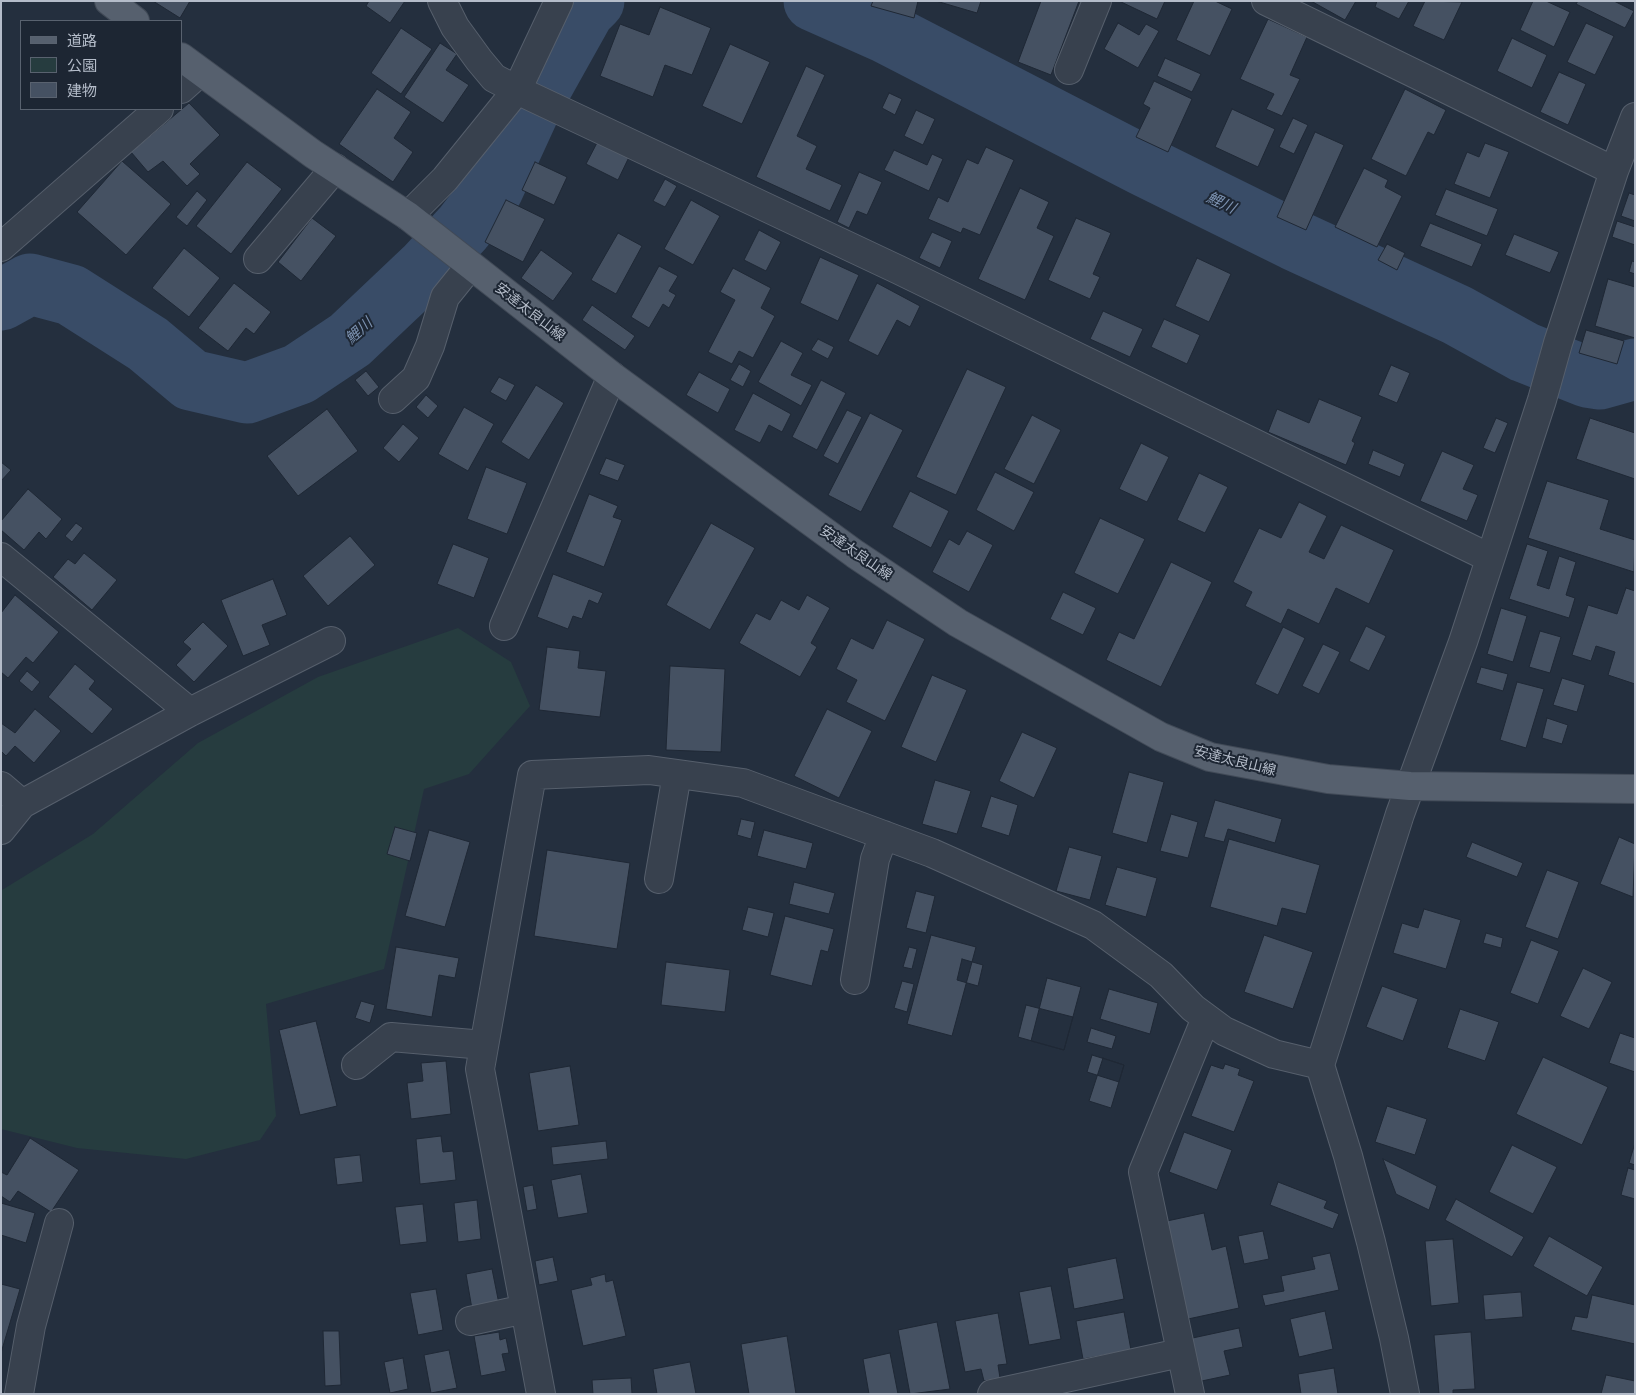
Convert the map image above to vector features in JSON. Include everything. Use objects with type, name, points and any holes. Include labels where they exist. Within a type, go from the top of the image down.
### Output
[{"type":"main road","points":[[109,1],[134,20]]},
{"type":"main road","name":"安達太良山線","points":[[188,73],[408,216],[612,376],[855,554],[942,612],[1153,733],[1210,757],[1275,771],[1328,779],[1410,786],[1635,789]]},
{"type":"street","points":[[442,1],[455,27],[494,78],[899,270],[1490,558]]},
{"type":"street","points":[[408,216],[445,179],[522,92],[559,1]]},
{"type":"street","points":[[1069,70],[1097,1]]},
{"type":"street","points":[[1281,4],[1614,171]]},
{"type":"street","points":[[1,247],[158,110]]},
{"type":"street","points":[[1405,1394],[1371,1242],[1348,1156],[1320,1065],[1410,786],[1463,642],[1614,171],[1635,117]]},
{"type":"street","points":[[258,259],[335,168]]},
{"type":"street","points":[[393,398],[416,378],[430,346],[445,297],[467,264]]},
{"type":"street","points":[[504,626],[612,376]]},
{"type":"street","points":[[1,557],[190,712]]},
{"type":"street","points":[[1,830],[22,804],[190,712],[331,640]]},
{"type":"street","points":[[541,1394],[480,1069],[532,775],[649,770],[743,783],[932,853],[1093,925],[1161,975],[1193,1008],[1224,1031],[1274,1054],[1320,1065]]},
{"type":"street","points":[[658,879],[677,774]]},
{"type":"street","points":[[1,786],[22,804]]},
{"type":"street","points":[[854,980],[875,859],[884,836]]},
{"type":"street","points":[[1190,1394],[1143,1172],[1206,1018]]},
{"type":"street","points":[[356,1065],[392,1037],[484,1045]]},
{"type":"street","points":[[19,1394],[31,1326],[59,1223]]},
{"type":"street","points":[[470,1321],[525,1309]]},
{"type":"street","points":[[992,1394],[1180,1353]]},
{"type":"green space","points":[[458,628],[511,662],[530,706],[469,774],[424,789],[384,969],[266,1004],[276,1116],[260,1140],[186,1159],[77,1148],[1,1129],[2,890],[93,834],[198,743],[318,677]]},
{"type":"building","points":[[153,1],[190,1],[180,18]]},
{"type":"building","points":[[369,1],[405,1],[390,23],[366,6]]},
{"type":"building","points":[[873,1],[918,1],[914,18],[871,6]]},
{"type":"building","points":[[936,1],[981,1],[977,13]]},
{"type":"building","points":[[1041,1],[1079,1],[1051,75],[1018,62]]},
{"type":"building","points":[[1119,1],[1165,1],[1157,19]]},
{"type":"building","points":[[1194,1],[1215,1],[1232,9],[1210,56],[1176,40]]},
{"type":"building","points":[[1311,1],[1356,1],[1345,20]]},
{"type":"building","points":[[1377,1],[1409,1],[1399,19],[1375,7]]},
{"type":"building","points":[[1425,1],[1462,2],[1444,40],[1413,26]]},
{"type":"building","points":[[1533,1],[1546,1],[1570,12],[1554,47],[1520,30]]},
{"type":"building","points":[[1578,1],[1614,1],[1634,11],[1625,28],[1576,4]]},
{"type":"building","points":[[660,7],[711,28],[692,75],[665,65],[653,97],[600,76],[620,24],[649,35]]},
{"type":"building","points":[[1268,19],[1307,37],[1290,75],[1300,79],[1282,116],[1266,109],[1274,94],[1240,79]]},
{"type":"building","points":[[1118,23],[1139,35],[1146,24],[1159,31],[1138,68],[1104,49]]},
{"type":"building","points":[[1586,23],[1614,36],[1595,75],[1567,62]]},
{"type":"building","points":[[401,28],[432,49],[401,94],[371,73]]},
{"type":"building","points":[[1512,38],[1547,55],[1532,88],[1497,71]]},
{"type":"building","points":[[440,43],[457,54],[446,70],[469,85],[443,123],[404,97]]},
{"type":"building","points":[[730,44],[770,62],[742,124],[702,106]]},
{"type":"building","points":[[1165,58],[1201,74],[1192,92],[1157,76]]},
{"type":"building","points":[[806,66],[825,75],[797,136],[817,146],[806,169],[842,185],[830,211],[756,177]]},
{"type":"building","points":[[1559,72],[1586,84],[1568,125],[1540,112]]},
{"type":"building","points":[[1154,81],[1192,99],[1168,152],[1136,137],[1150,108],[1143,104]]},
{"type":"building","points":[[377,89],[411,112],[394,138],[413,152],[393,182],[339,144]]},
{"type":"building","points":[[1405,89],[1446,110],[1434,135],[1428,132],[1406,176],[1371,159]]},
{"type":"building","points":[[889,93],[902,99],[895,115],[882,108]]},
{"type":"building","points":[[189,103],[220,135],[190,164],[200,174],[187,186],[163,161],[148,172],[131,152]]},
{"type":"building","points":[[1232,109],[1275,129],[1258,167],[1215,147]]},
{"type":"building","points":[[916,110],[935,119],[923,145],[904,136]]},
{"type":"building","points":[[1293,118],[1308,125],[1294,154],[1279,147]]},
{"type":"building","points":[[1315,132],[1344,145],[1306,230],[1277,217]]},
{"type":"building","points":[[599,139],[630,155],[618,180],[586,164]]},
{"type":"building","points":[[1485,143],[1509,152],[1490,198],[1454,184],[1467,152],[1479,157]]},
{"type":"building","points":[[986,147],[1014,160],[980,235],[963,228],[961,233],[928,219],[938,197],[948,202],[967,159],[978,164]]},
{"type":"building","points":[[894,150],[927,165],[932,154],[943,159],[929,191],[884,170]]},
{"type":"building","points":[[122,161],[171,204],[126,255],[77,212]]},
{"type":"building","points":[[247,162],[282,189],[231,254],[196,226]]},
{"type":"building","points":[[535,162],[567,177],[554,205],[522,190]]},
{"type":"building","points":[[1364,168],[1388,180],[1385,187],[1402,196],[1377,247],[1335,227]]},
{"type":"building","points":[[859,172],[882,182],[867,215],[857,211],[849,228],[837,222]]},
{"type":"building","points":[[665,179],[677,186],[665,207],[653,201]]},
{"type":"building","points":[[1020,188],[1049,202],[1037,228],[1054,236],[1025,300],[978,279]]},
{"type":"building","points":[[1446,189],[1498,209],[1487,236],[1435,215]]},
{"type":"building","points":[[197,191],[207,200],[187,226],[176,217]]},
{"type":"building","points":[[1629,193],[1635,195],[1635,221],[1621,216]]},
{"type":"building","points":[[506,200],[545,219],[523,262],[485,242]]},
{"type":"building","points":[[691,200],[720,216],[693,265],[664,249]]},
{"type":"building","points":[[312,218],[336,236],[301,281],[278,262]]},
{"type":"building","points":[[1076,218],[1111,233],[1093,274],[1100,277],[1090,299],[1048,280]]},
{"type":"building","points":[[1617,221],[1635,227],[1635,245],[1612,237]]},
{"type":"building","points":[[1430,223],[1482,244],[1472,267],[1420,246]]},
{"type":"building","points":[[759,230],[781,242],[766,271],[744,260]]},
{"type":"building","points":[[932,232],[952,241],[940,268],[919,258]]},
{"type":"building","points":[[618,233],[642,246],[616,294],[591,280]]},
{"type":"building","points":[[1514,234],[1559,252],[1550,273],[1505,255]]},
{"type":"building","points":[[1387,244],[1405,253],[1397,270],[1378,260]]},
{"type":"building","points":[[184,248],[220,278],[189,317],[152,288]]},
{"type":"building","points":[[541,250],[573,273],[553,301],[521,278]]},
{"type":"building","points":[[820,257],[859,275],[838,321],[800,303]]},
{"type":"building","points":[[1197,258],[1231,274],[1209,322],[1175,306]]},
{"type":"building","points":[[1632,261],[1635,262],[1635,274],[1629,272]]},
{"type":"building","points":[[659,266],[678,276],[669,291],[676,295],[669,308],[663,304],[649,328],[631,317]]},
{"type":"building","points":[[733,268],[771,288],[761,308],[775,316],[753,358],[739,351],[732,364],[708,352],[735,300],[720,292]]},
{"type":"building","points":[[1608,279],[1635,287],[1635,338],[1595,326]]},
{"type":"building","points":[[234,283],[271,312],[254,334],[246,328],[228,351],[198,328]]},
{"type":"building","points":[[877,283],[920,306],[910,327],[897,320],[878,356],[848,341]]},
{"type":"building","points":[[592,305],[635,336],[625,350],[582,320]]},
{"type":"building","points":[[1103,311],[1143,329],[1130,357],[1090,339]]},
{"type":"building","points":[[1164,319],[1200,335],[1187,364],[1151,347]]},
{"type":"building","points":[[1586,330],[1624,341],[1617,364],[1579,353]]},
{"type":"building","points":[[818,339],[834,347],[828,359],[811,350]]},
{"type":"building","points":[[781,341],[803,353],[791,375],[812,385],[801,406],[758,382]]},
{"type":"building","points":[[739,364],[751,371],[743,387],[730,380]]},
{"type":"building","points":[[1391,365],[1410,373],[1397,403],[1378,395]]},
{"type":"building","points":[[967,369],[1006,387],[956,495],[916,477]]},
{"type":"building","points":[[366,371],[379,387],[368,396],[355,380]]},
{"type":"building","points":[[699,372],[730,389],[718,413],[686,395]]},
{"type":"building","points":[[499,377],[515,385],[506,401],[490,392]]},
{"type":"building","points":[[821,380],[846,393],[817,450],[792,437]]},
{"type":"building","points":[[536,385],[564,403],[529,460],[501,442]]},
{"type":"building","points":[[753,393],[791,414],[782,432],[769,425],[760,443],[734,430]]},
{"type":"building","points":[[426,395],[438,406],[428,418],[416,407]]},
{"type":"building","points":[[1319,399],[1362,417],[1352,441],[1355,443],[1346,465],[1268,432],[1277,409],[1309,423]]},
{"type":"building","points":[[464,407],[494,424],[468,471],[438,454]]},
{"type":"building","points":[[327,409],[358,451],[298,496],[267,456]]},
{"type":"building","points":[[847,410],[862,417],[838,464],[823,456]]},
{"type":"building","points":[[870,413],[903,430],[861,512],[828,495]]},
{"type":"building","points":[[1032,415],[1061,430],[1034,484],[1004,469]]},
{"type":"building","points":[[1496,418],[1508,423],[1495,453],[1483,448]]},
{"type":"building","points":[[1590,418],[1635,433],[1635,479],[1576,459]]},
{"type":"building","points":[[403,424],[419,438],[399,462],[383,448]]},
{"type":"building","points":[[1141,443],[1169,457],[1147,502],[1119,489]]},
{"type":"building","points":[[1373,450],[1405,464],[1400,477],[1368,464]]},
{"type":"building","points":[[1442,451],[1474,465],[1463,489],[1478,495],[1467,521],[1420,501]]},
{"type":"building","points":[[606,458],[625,465],[618,481],[599,474]]},
{"type":"building","points":[[1,462],[11,470],[1,481]]},
{"type":"building","points":[[486,467],[527,483],[507,534],[467,519]]},
{"type":"building","points":[[995,472],[1034,492],[1014,531],[976,510]]},
{"type":"building","points":[[1199,473],[1228,487],[1205,533],[1177,520]]},
{"type":"building","points":[[1547,481],[1609,500],[1600,529],[1635,540],[1634,572],[1528,538]]},
{"type":"building","points":[[28,489],[62,519],[46,539],[39,532],[24,550],[1,530],[1,521]]},
{"type":"building","points":[[910,491],[949,511],[931,548],[892,527]]},
{"type":"building","points":[[589,494],[618,506],[613,517],[622,520],[604,567],[566,552]]},
{"type":"building","points":[[1299,502],[1327,516],[1309,552],[1324,559],[1341,525],[1394,550],[1369,604],[1336,588],[1319,624],[1288,609],[1281,624],[1245,606],[1252,592],[1233,582],[1259,528],[1281,538]]},
{"type":"building","points":[[1100,518],[1145,539],[1118,594],[1074,573]]},
{"type":"building","points":[[76,523],[83,528],[72,542],[65,536]]},
{"type":"building","points":[[711,523],[755,548],[710,630],[666,605]]},
{"type":"building","points":[[967,531],[993,545],[969,592],[932,572],[949,539],[959,545]]},
{"type":"building","points":[[350,536],[375,565],[328,606],[303,576]]},
{"type":"building","points":[[453,544],[489,558],[474,598],[437,584]]},
{"type":"building","points":[[1527,544],[1548,551],[1537,585],[1549,589],[1559,556],[1576,562],[1566,595],[1575,598],[1569,618],[1509,599]]},
{"type":"building","points":[[84,553],[117,580],[92,610],[53,577],[68,559],[75,564]]},
{"type":"building","points":[[1171,562],[1212,582],[1161,687],[1106,660],[1119,632],[1134,639]]},
{"type":"building","points":[[553,574],[603,593],[598,604],[589,600],[582,619],[573,616],[568,629],[537,617]]},
{"type":"building","points":[[273,579],[287,615],[262,625],[270,645],[243,656],[221,600]]},
{"type":"building","points":[[1626,588],[1635,591],[1635,684],[1608,675],[1615,652],[1596,646],[1591,661],[1572,655],[1588,605],[1617,614]]},
{"type":"building","points":[[1063,592],[1096,608],[1083,635],[1050,619]]},
{"type":"building","points":[[15,595],[59,632],[33,663],[26,657],[8,678],[1,672],[1,613]]},
{"type":"building","points":[[807,595],[830,608],[811,643],[817,647],[800,677],[739,643],[756,613],[770,620],[781,600],[799,610]]},
{"type":"building","points":[[1501,608],[1527,616],[1513,662],[1487,654]]},
{"type":"building","points":[[887,620],[925,639],[885,721],[846,702],[857,680],[836,669],[851,638],[873,649]]},
{"type":"building","points":[[203,622],[228,646],[194,682],[176,665],[191,649],[183,642]]},
{"type":"building","points":[[1366,626],[1386,636],[1369,671],[1349,661]]},
{"type":"building","points":[[1283,627],[1305,638],[1278,695],[1255,684]]},
{"type":"building","points":[[1540,631],[1561,637],[1550,673],[1529,667]]},
{"type":"building","points":[[1323,644],[1340,652],[1319,694],[1302,686]]},
{"type":"building","points":[[547,647],[580,651],[578,668],[606,671],[600,717],[539,710]]},
{"type":"building","points":[[75,664],[95,681],[89,689],[113,709],[92,734],[48,697]]},
{"type":"building","points":[[670,666],[725,669],[721,752],[666,750]]},
{"type":"building","points":[[1481,667],[1508,674],[1503,691],[1476,683]]},
{"type":"building","points":[[27,671],[40,682],[32,692],[19,681]]},
{"type":"building","points":[[932,675],[967,690],[936,762],[901,747]]},
{"type":"building","points":[[1562,678],[1585,685],[1577,712],[1553,705]]},
{"type":"building","points":[[1517,682],[1544,689],[1526,748],[1500,740]]},
{"type":"building","points":[[35,709],[61,731],[34,763],[15,746],[6,756],[1,751],[1,723],[15,733]]},
{"type":"building","points":[[827,709],[872,731],[839,798],[794,776]]},
{"type":"building","points":[[1547,718],[1568,725],[1562,744],[1542,738]]},
{"type":"building","points":[[1022,732],[1057,748],[1034,798],[999,781]]},
{"type":"building","points":[[1129,772],[1164,782],[1147,843],[1112,833]]},
{"type":"building","points":[[935,780],[971,791],[957,834],[922,824]]},
{"type":"building","points":[[991,796],[1018,805],[1009,836],[981,827]]},
{"type":"building","points":[[1215,800],[1282,819],[1275,843],[1228,829],[1224,842],[1204,837]]},
{"type":"building","points":[[1171,814],[1198,822],[1188,858],[1160,851]]},
{"type":"building","points":[[741,819],[755,822],[751,839],[737,835]]},
{"type":"building","points":[[395,827],[417,833],[410,861],[387,854]]},
{"type":"building","points":[[429,830],[470,842],[445,927],[405,916]]},
{"type":"building","points":[[764,830],[813,843],[806,869],[757,856]]},
{"type":"building","points":[[1619,837],[1635,844],[1633,897],[1600,884]]},
{"type":"building","points":[[1229,839],[1320,865],[1306,914],[1282,908],[1277,926],[1210,907]]},
{"type":"building","points":[[1472,842],[1523,863],[1517,877],[1466,857]]},
{"type":"building","points":[[1069,847],[1102,856],[1090,900],[1056,891]]},
{"type":"building","points":[[547,850],[630,863],[617,949],[534,936]]},
{"type":"building","points":[[1117,867],[1157,878],[1146,917],[1105,905]]},
{"type":"building","points":[[1547,870],[1579,882],[1558,939],[1525,927]]},
{"type":"building","points":[[794,882],[835,893],[829,914],[789,904]]},
{"type":"building","points":[[916,891],[935,896],[926,933],[906,928]]},
{"type":"building","points":[[748,907],[774,913],[768,937],[742,930]]},
{"type":"building","points":[[1424,909],[1461,920],[1446,969],[1393,953],[1402,923],[1418,928]]},
{"type":"building","points":[[785,916],[834,929],[828,952],[821,950],[812,986],[770,975]]},
{"type":"building","points":[[1486,933],[1503,938],[1501,948],[1483,943]]},
{"type":"building","points":[[931,935],[976,947],[952,1036],[907,1024]]},
{"type":"building","points":[[1264,935],[1313,952],[1293,1009],[1244,992]]},
{"type":"building","points":[[1531,940],[1559,951],[1538,1004],[1510,993]]},
{"type":"building","points":[[396,947],[459,958],[455,978],[439,975],[432,1017],[386,1009]]},
{"type":"building","points":[[909,947],[917,949],[912,969],[903,967]]},
{"type":"building","points":[[962,959],[983,965],[978,986],[957,980]]},
{"type":"building","points":[[666,962],[730,970],[725,1012],[661,1005]]},
{"type":"building","points":[[1583,968],[1612,982],[1589,1029],[1560,1016]]},
{"type":"building","points":[[1047,978],[1081,987],[1064,1050],[1031,1041]]},
{"type":"building","points":[[902,981],[914,984],[907,1012],[894,1008]]},
{"type":"building","points":[[1382,986],[1418,999],[1403,1041],[1366,1027]]},
{"type":"building","points":[[1109,989],[1158,1003],[1150,1034],[1100,1019]]},
{"type":"building","points":[[361,1001],[375,1005],[370,1023],[355,1018]]},
{"type":"building","points":[[1026,1005],[1073,1017],[1064,1050],[1018,1037]]},
{"type":"building","points":[[1460,1009],[1499,1022],[1485,1061],[1447,1048]]},
{"type":"building","points":[[316,1021],[337,1106],[300,1115],[279,1030]]},
{"type":"building","points":[[1091,1028],[1116,1036],[1112,1049],[1087,1042]]},
{"type":"building","points":[[1620,1033],[1635,1038],[1635,1072],[1609,1063]]},
{"type":"building","points":[[1092,1055],[1124,1065],[1119,1082],[1087,1072]]},
{"type":"building","points":[[1543,1057],[1608,1087],[1582,1145],[1516,1114]]},
{"type":"building","points":[[1103,1058],[1124,1065],[1111,1108],[1089,1101]]},
{"type":"building","points":[[446,1061],[451,1114],[411,1119],[407,1083],[423,1081],[421,1063]]},
{"type":"building","points":[[1225,1064],[1240,1069],[1238,1075],[1254,1081],[1234,1132],[1191,1116],[1211,1065],[1223,1069]]},
{"type":"building","points":[[570,1066],[579,1125],[538,1131],[529,1073]]},
{"type":"building","points":[[1387,1106],[1427,1119],[1415,1155],[1375,1142]]},
{"type":"building","points":[[1184,1132],[1232,1150],[1217,1190],[1169,1172]]},
{"type":"building","points":[[441,1136],[443,1152],[453,1151],[456,1180],[420,1184],[416,1139]]},
{"type":"building","points":[[30,1138],[79,1170],[51,1212],[18,1191],[10,1202],[1,1196],[1,1172],[7,1175]]},
{"type":"building","points":[[606,1141],[608,1159],[553,1165],[551,1147]]},
{"type":"building","points":[[1635,1143],[1635,1165],[1629,1163]]},
{"type":"building","points":[[1512,1145],[1557,1167],[1533,1214],[1489,1192]]},
{"type":"building","points":[[360,1155],[363,1182],[337,1185],[334,1158]]},
{"type":"building","points":[[1383,1159],[1437,1186],[1429,1210],[1396,1194]]},
{"type":"building","points":[[1628,1168],[1635,1170],[1635,1199],[1621,1195]]},
{"type":"building","points":[[581,1174],[588,1213],[558,1218],[551,1180]]},
{"type":"building","points":[[1278,1182],[1327,1201],[1324,1208],[1339,1214],[1333,1229],[1270,1205]]},
{"type":"building","points":[[533,1185],[537,1209],[527,1211],[523,1187]]},
{"type":"building","points":[[1456,1199],[1524,1237],[1512,1257],[1445,1220]]},
{"type":"building","points":[[477,1200],[481,1239],[458,1242],[454,1203]]},
{"type":"building","points":[[1,1203],[35,1213],[26,1243],[1,1235]]},
{"type":"building","points":[[423,1204],[427,1242],[400,1245],[395,1207]]},
{"type":"building","points":[[1204,1213],[1212,1250],[1226,1246],[1239,1308],[1188,1319],[1167,1221]]},
{"type":"building","points":[[1263,1231],[1269,1259],[1244,1264],[1238,1236]]},
{"type":"building","points":[[1549,1236],[1603,1267],[1587,1296],[1533,1266]]},
{"type":"building","points":[[1453,1239],[1459,1303],[1431,1306],[1425,1241]]},
{"type":"building","points":[[1330,1253],[1339,1290],[1265,1306],[1262,1295],[1284,1291],[1281,1276],[1315,1269],[1312,1257]]},
{"type":"building","points":[[553,1257],[558,1281],[539,1285],[535,1261]]},
{"type":"building","points":[[1116,1258],[1124,1299],[1074,1309],[1067,1268]]},
{"type":"building","points":[[492,1269],[499,1304],[472,1309],[466,1274]]},
{"type":"building","points":[[605,1274],[606,1282],[613,1280],[626,1336],[583,1346],[571,1290],[592,1285],[590,1278]]},
{"type":"building","points":[[1,1284],[20,1289],[1,1353]]},
{"type":"building","points":[[1051,1286],[1061,1339],[1029,1345],[1019,1292]]},
{"type":"building","points":[[436,1289],[443,1330],[418,1335],[410,1293]]},
{"type":"building","points":[[1521,1292],[1523,1317],[1485,1320],[1483,1295]]},
{"type":"building","points":[[1592,1295],[1635,1305],[1635,1344],[1571,1330],[1575,1316],[1587,1318]]},
{"type":"building","points":[[1325,1311],[1333,1349],[1299,1357],[1290,1319]]},
{"type":"building","points":[[1124,1312],[1131,1350],[1083,1359],[1076,1321]]},
{"type":"building","points":[[998,1313],[1007,1364],[998,1365],[1000,1378],[984,1381],[981,1369],[965,1372],[955,1321]]},
{"type":"building","points":[[937,1322],[950,1389],[910,1394],[898,1330]]},
{"type":"building","points":[[1239,1328],[1243,1347],[1224,1351],[1230,1375],[1197,1382],[1188,1339]]},
{"type":"building","points":[[323,1331],[339,1331],[341,1385],[325,1386]]},
{"type":"building","points":[[499,1332],[500,1340],[506,1338],[509,1353],[502,1354],[506,1371],[481,1376],[474,1336]]},
{"type":"building","points":[[1471,1332],[1475,1389],[1453,1390],[1453,1394],[1439,1394],[1434,1335]]},
{"type":"building","points":[[787,1336],[796,1394],[749,1394],[741,1344]]},
{"type":"building","points":[[449,1350],[457,1388],[431,1393],[424,1355]]},
{"type":"building","points":[[890,1353],[898,1394],[869,1394],[863,1359]]},
{"type":"building","points":[[403,1358],[408,1389],[390,1393],[384,1362]]},
{"type":"building","points":[[690,1362],[696,1394],[657,1394],[653,1369]]},
{"type":"building","points":[[1334,1368],[1338,1394],[1301,1394],[1298,1374]]},
{"type":"building","points":[[1606,1375],[1635,1381],[1635,1394],[1601,1394]]},
{"type":"building","points":[[631,1378],[632,1394],[593,1394],[592,1380]]},
{"type":"waterway","name":"鯉川","points":[[1,300],[30,284],[71,295],[148,344],[191,380],[247,393],[299,374],[350,340],[426,268],[463,228],[493,189],[532,104],[584,11],[594,1]]},
{"type":"waterway","name":"鯉川","points":[[814,1],[886,33],[1144,166],[1294,240],[1457,315],[1524,352],[1587,377],[1600,379],[1635,369]]}]
